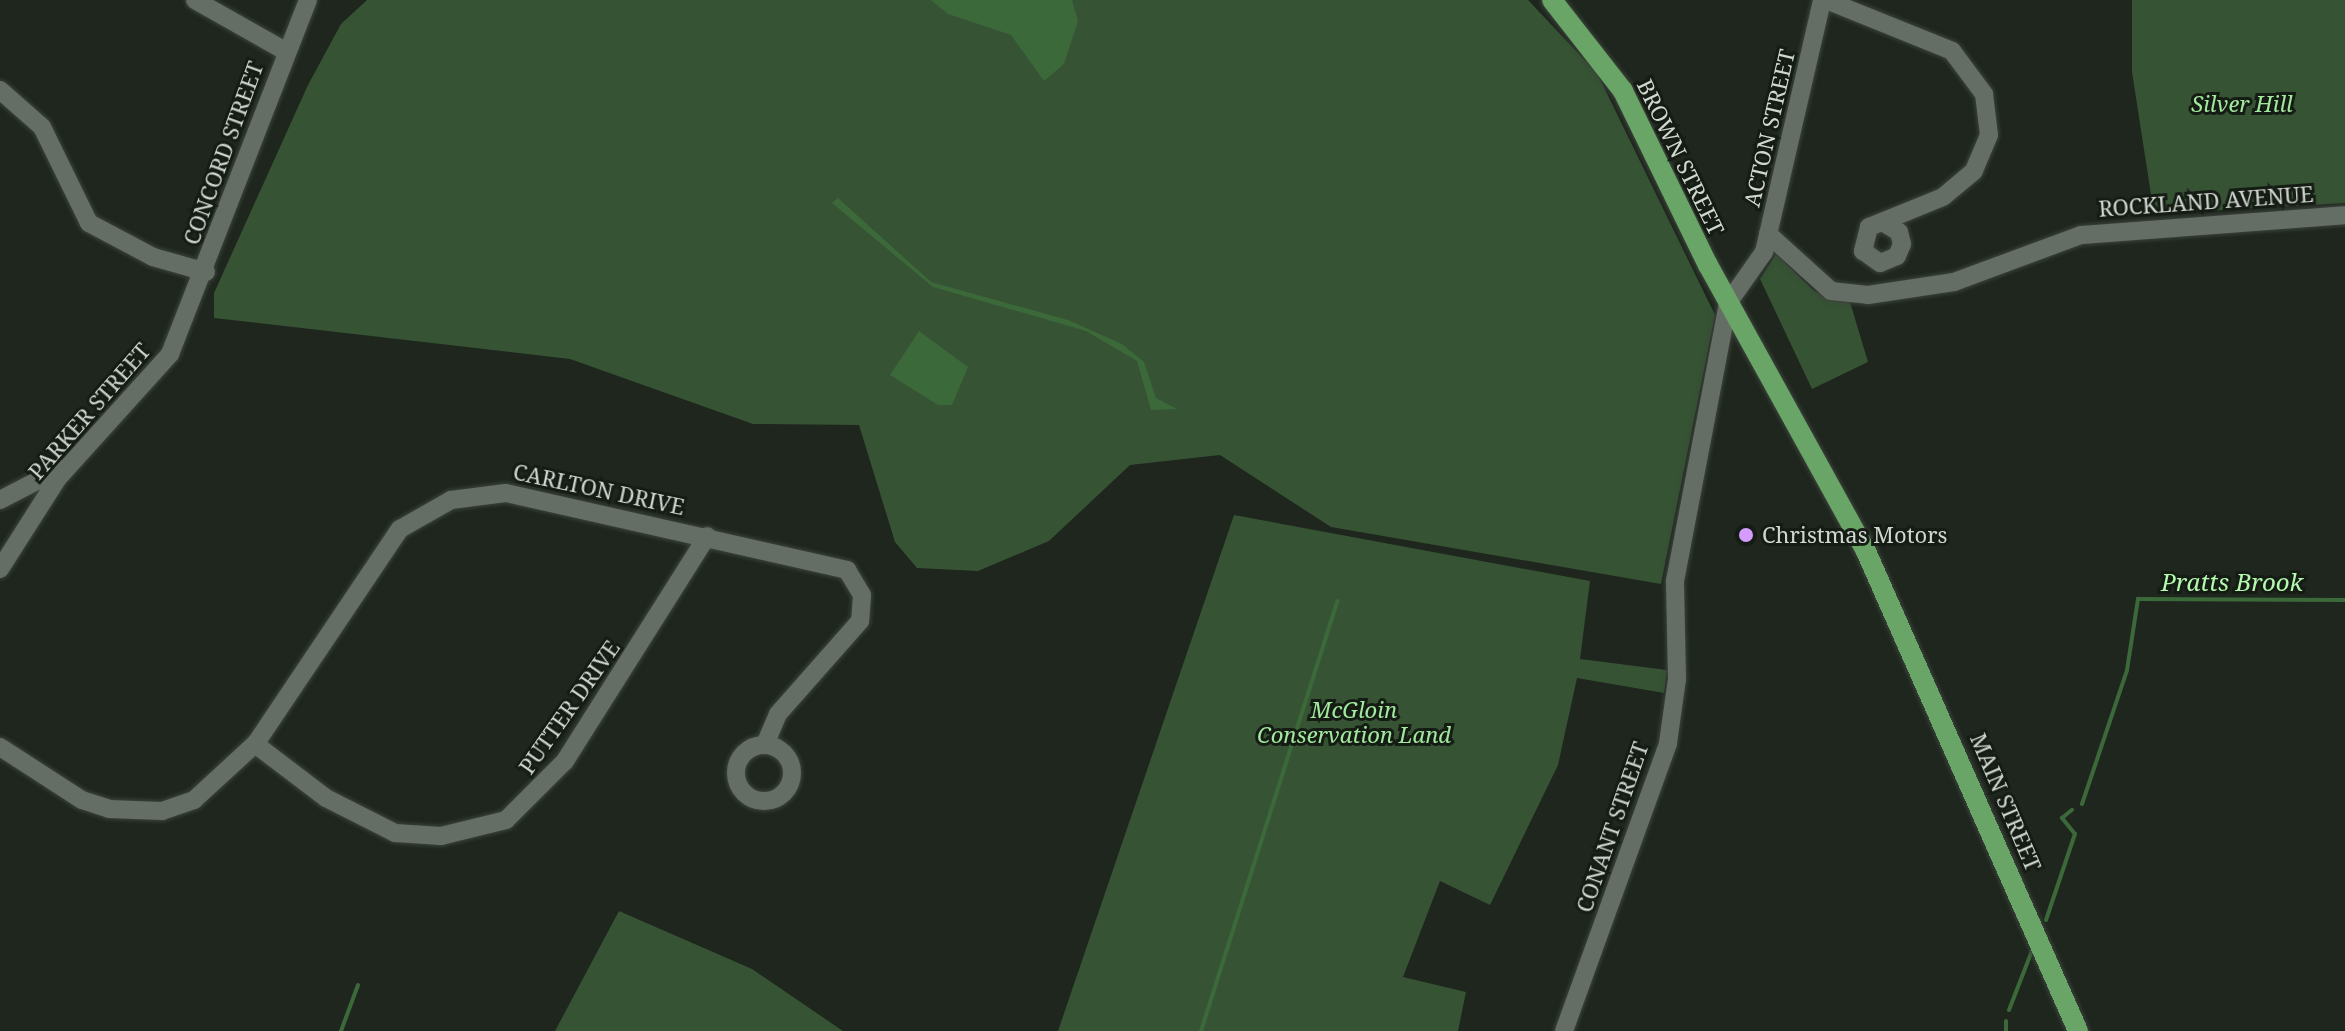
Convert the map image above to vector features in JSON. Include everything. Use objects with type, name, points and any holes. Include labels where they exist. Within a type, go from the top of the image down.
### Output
[{"type":"main road","name":"BROWN STREET","points":[[1552,0],[1623,91],[1728,303],[1888,593]]},
{"type":"main road","name":"MAIN STREET","points":[[1888,593],[2078,1031]]},
{"type":"street","points":[[195,0],[285,51]]},
{"type":"street","name":"CONCORD STREET","points":[[186,322],[285,51],[308,0]]},
{"type":"street","points":[[1824,0],[1952,51],[1984,94],[1989,135],[1974,171],[1954,191],[1884,223]]},
{"type":"street","name":"ACTON STREET","points":[[1728,303],[1758,263],[1768,234],[1824,0]]},
{"type":"street","points":[[0,90],[42,127],[89,223],[153,257],[206,272]]},
{"type":"street","name":"ROCKLAND AVENUE","points":[[1768,234],[1831,291],[1868,295],[1954,282],[2081,235],[2345,215]]},
{"type":"street","name":"CONANT STREET","points":[[1564,1031],[1671,727],[1675,581],[1728,303]]},
{"type":"street","name":"PARKER STREET","points":[[0,569],[76,458],[170,354],[186,322]]},
{"type":"street","points":[[0,500],[76,458]]},
{"type":"street","name":"CARLTON DRIVE","points":[[0,747],[82,800],[146,812],[213,789],[255,744],[381,552],[435,506],[506,493],[825,561],[847,570],[862,595],[851,637],[778,714],[765,744]]},
{"type":"street","name":"PUTTER DRIVE","points":[[255,744],[326,798],[395,833],[441,836],[506,820],[565,761],[707,536]]},
{"type":"green space","points":[[367,0],[1528,0],[1597,73],[1715,315],[1661,584],[1331,527],[1220,455],[1130,465],[1049,541],[978,571],[917,568],[895,542],[859,425],[753,424],[570,359],[214,318],[214,293],[308,85],[341,24]]},
{"type":"green space","name":"Silver Hill","points":[[2132,0],[2345,0],[2345,203],[2154,214],[2132,72]]},
{"type":"green space","points":[[1776,254],[1814,291],[1850,302],[1868,362],[1812,389],[1760,279]]},
{"type":"green space","name":"McGloin Conservation Land","points":[[1234,515],[1590,581],[1580,659],[1667,670],[1664,693],[1577,678],[1558,765],[1490,905],[1440,881],[1403,977],[1466,992],[1458,1031],[1058,1031]]},
{"type":"green space","points":[[619,911],[752,969],[843,1031],[555,1031]]},
{"type":"shaded area","points":[[931,0],[1072,0],[1078,21],[1064,64],[1044,81],[1011,35],[948,14]]},
{"type":"shaded area","points":[[838,198],[931,282],[1068,320],[1122,344],[1144,362],[1156,398],[1177,409],[1151,410],[1137,361],[1086,331],[933,287],[832,203]]},
{"type":"shaded area","points":[[919,331],[968,367],[952,405],[938,405],[890,375]]},
{"type":"waterway","name":"Pratts Brook","points":[[2082,804],[2127,670],[2138,599],[2345,600]]},
{"type":"waterway","points":[[1201,1031],[1337,601]]},
{"type":"waterway","name":"Pratts Brook","points":[[2046,920],[2075,834],[2062,818],[2072,810]]},
{"type":"waterway","name":"Pratts Brook","points":[[2009,1010],[2033,948]]},
{"type":"waterway","points":[[341,1031],[358,985]]},
{"type":"waterway","name":"Pratts Brook","points":[[2006,1021],[2006,1031]]},
{"type":"place","name":"Christmas Motors","points":[[1746,535]]}]
